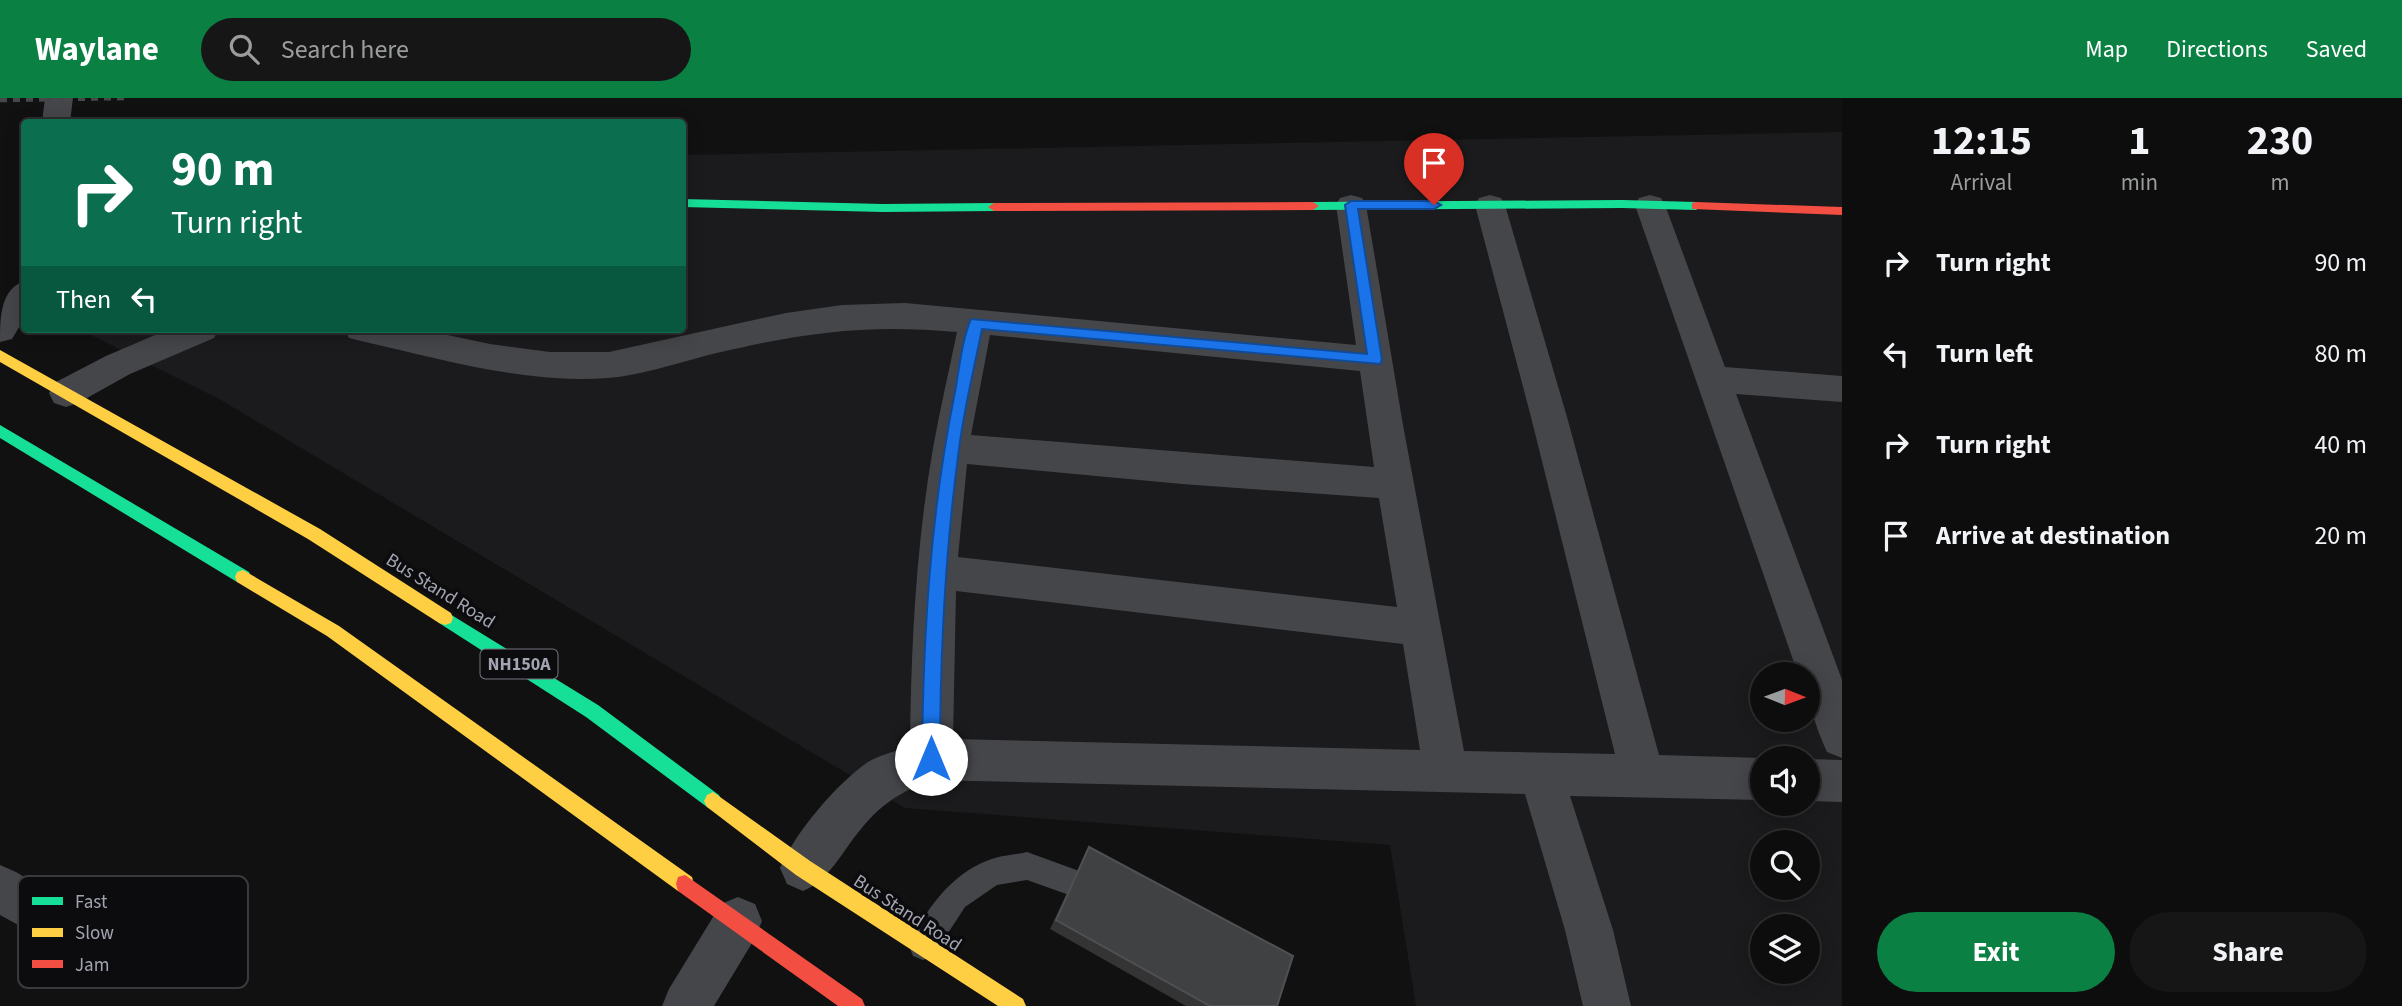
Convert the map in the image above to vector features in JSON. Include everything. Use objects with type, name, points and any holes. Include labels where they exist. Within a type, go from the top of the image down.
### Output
[{"type":"main road","points":[[686,203],[883,208],[1650,205],[1842,211]]},
{"type":"main road","name":"Bus Stand Road","points":[[0,355],[314,534],[592,711],[803,868],[1016,1006]]},
{"type":"main road","points":[[0,430],[333,631],[855,1006]]},
{"type":"street","points":[[56,119],[58,98]]},
{"type":"street","points":[[1351,205],[1395,484],[1446,773]]},
{"type":"street","points":[[1490,205],[1549,417],[1643,777]]},
{"type":"street","points":[[1650,205],[1842,738]]},
{"type":"street","points":[[0,330],[21,298]]},
{"type":"street","points":[[379,333],[490,357],[550,365],[609,365],[786,325],[842,317],[905,315],[1375,360]]},
{"type":"street","points":[[931,759],[931,668],[937,572],[951,448],[976,323]]},
{"type":"street","points":[[66,393],[118,365],[193,333]]},
{"type":"street","points":[[1711,379],[1842,389]]},
{"type":"street","points":[[951,448],[1182,469],[1395,484]]},
{"type":"street","points":[[937,572],[1420,628]]},
{"type":"street","points":[[803,868],[847,811],[884,777],[931,759],[1750,779]]},
{"type":"street","points":[[1541,775],[1589,930],[1606,1006]]},
{"type":"street","points":[[1820,780],[1842,781]]},
{"type":"street","points":[[0,888],[18,900]]},
{"type":"street","points":[[685,1006],[737,921]]},
{"type":"lane","points":[[923,946],[955,897],[992,872],[1027,866],[1072,882]]},
{"type":"shaded area","points":[[1842,132],[1842,1006],[1416,1006],[1390,845],[905,808],[219,399],[87,333],[686,333],[686,155]]},
{"type":"building","points":[[1089,847],[1293,956],[1277,1006],[1210,1006],[1056,920]]},
{"type":"railway","points":[[0,100],[127,98]]},
{"type":"traffic: fast","points":[[686,203],[883,208],[994,207]]},
{"type":"traffic: fast","points":[[1313,206],[1696,206]]},
{"type":"traffic: fast","points":[[0,431],[243,577]]},
{"type":"traffic: fast","points":[[445,618],[592,711],[713,801]]},
{"type":"traffic: slow","points":[[0,355],[314,534],[445,618]]},
{"type":"traffic: slow","points":[[243,577],[333,631],[685,884]]},
{"type":"traffic: slow","points":[[713,801],[803,868],[1016,1006]]},
{"type":"traffic: jam","points":[[994,207],[1313,206]]},
{"type":"traffic: jam","points":[[1696,206],[1842,211]]},
{"type":"traffic: jam","points":[[685,884],[855,1006]]},
{"type":"route","points":[[931,759],[931,668],[937,572],[951,448],[976,323],[1375,360],[1351,205],[1434,205]]}]
